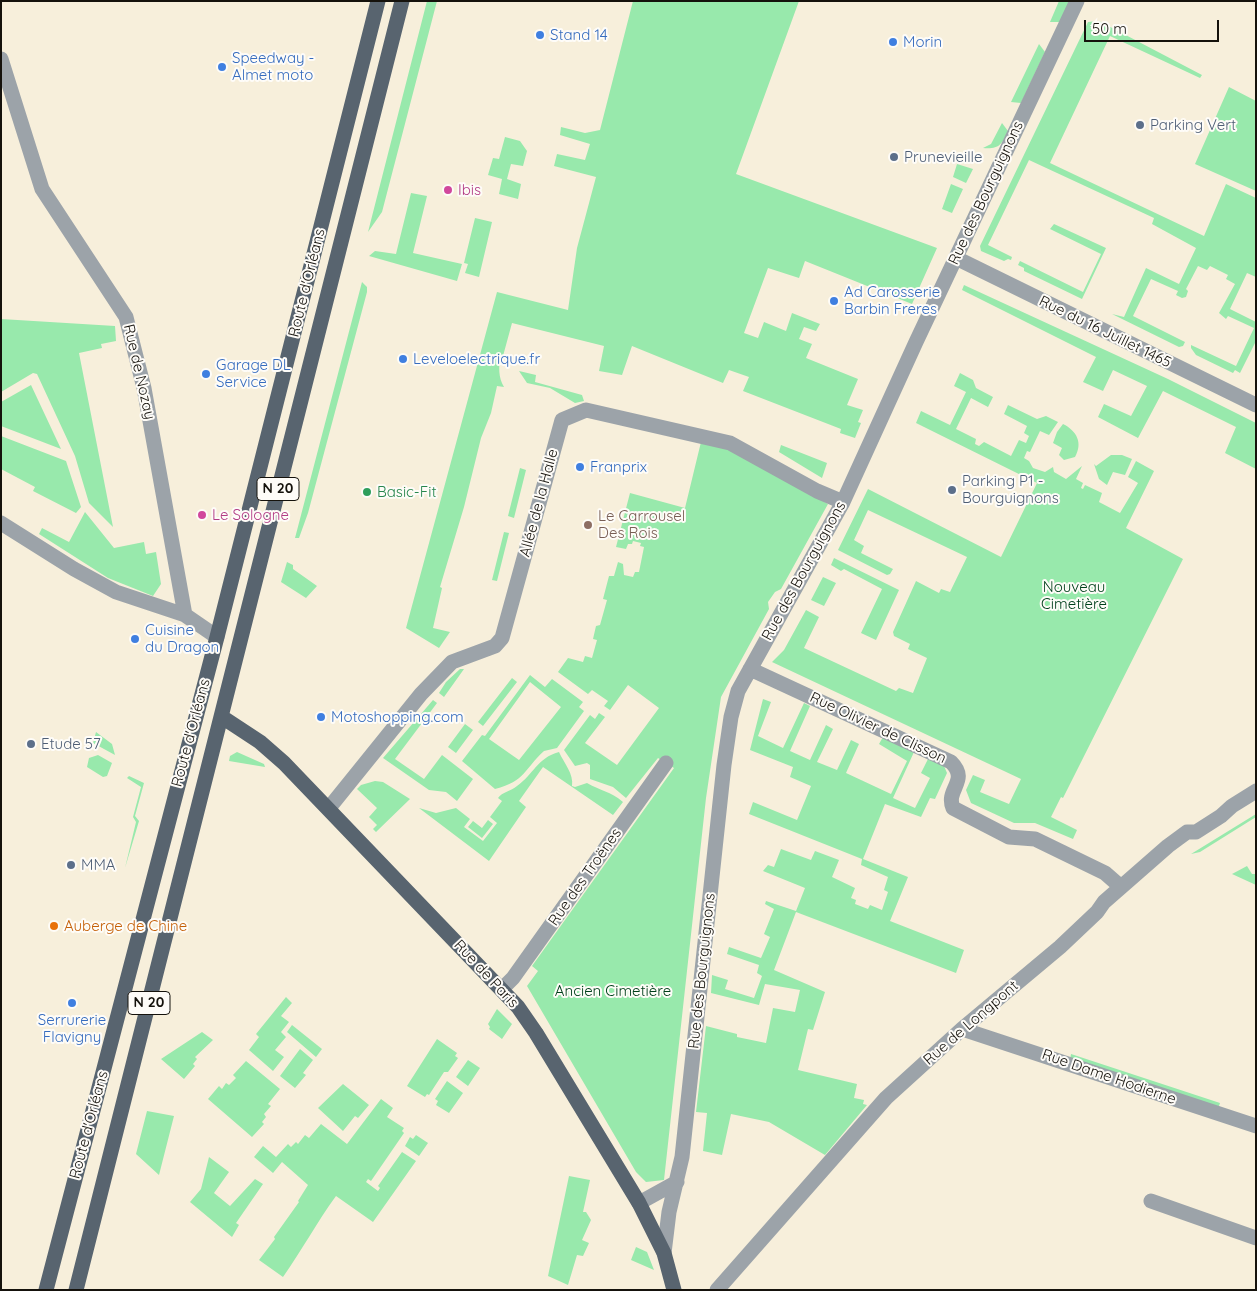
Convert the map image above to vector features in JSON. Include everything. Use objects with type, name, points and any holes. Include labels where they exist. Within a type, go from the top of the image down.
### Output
[{"type":"main road","name":"Route d'Orléans","points":[[46,1290],[217,637],[378,1]]},
{"type":"main road","name":"Route d'Orléans","points":[[76,1290],[402,1]]},
{"type":"main road","name":"Rue de Paris","points":[[222,717],[260,742],[329,808],[502,989],[536,1033],[639,1202],[664,1253],[674,1290]]},
{"type":"street","name":"Rue des Bourguignons","points":[[664,1253],[669,1212],[677,1182],[728,736],[738,691],[843,502],[1077,1]]},
{"type":"street","name":"Rue de Nozay","points":[[1,59],[42,189],[126,316],[145,396],[185,615]]},
{"type":"street","name":"Rue du 16 Juillet 1465","points":[[956,258],[1256,406]]},
{"type":"street","name":"Allée de la Halle","points":[[329,808],[421,694],[452,662],[495,646],[502,638],[562,420],[584,410],[730,443],[817,491],[843,502]]},
{"type":"street","points":[[1,523],[74,569],[116,592],[185,615],[217,637]]},
{"type":"street","name":"Rue Olivier de Clisson","points":[[750,669],[951,762],[958,769],[960,776],[952,794],[951,803],[953,808],[1010,837],[1036,839],[1105,873],[1121,887]]},
{"type":"street","name":"Rue des Troënes","points":[[502,989],[513,978],[666,763]]},
{"type":"street","name":"Rue de Longpont","points":[[717,1290],[886,1098],[962,1029],[1060,947],[1121,887],[1168,846],[1187,832],[1196,832],[1256,791]]},
{"type":"street","name":"Rue Dame Hodierne","points":[[962,1029],[1256,1126]]},
{"type":"street","points":[[639,1202],[677,1182]]},
{"type":"street","points":[[1152,1201],[1256,1238]]},
{"type":"green space","points":[[427,1],[437,1],[382,212],[368,232]]},
{"type":"green space","points":[[633,1],[799,1],[736,174],[937,248],[912,304],[805,261],[799,278],[768,268],[744,333],[758,338],[764,322],[786,331],[792,313],[820,324],[816,331],[804,327],[799,339],[812,344],[806,358],[858,379],[847,405],[863,410],[858,422],[861,423],[855,438],[840,433],[841,429],[743,391],[749,377],[729,370],[723,383],[632,346],[622,375],[599,371],[604,346],[512,323],[503,356],[500,356],[500,376],[504,387],[497,386],[491,413],[481,438],[464,507],[440,587],[442,588],[433,628],[450,632],[439,648],[406,628],[497,292],[568,310],[577,248],[596,177],[554,166],[557,154],[585,160],[590,144],[560,135],[561,127],[585,133],[600,130]]},
{"type":"green space","points":[[1059,1],[1070,1],[1060,22],[1050,22]]},
{"type":"green space","points":[[1099,21],[1202,75],[1200,78],[1110,36],[1050,163],[1204,236],[1226,184],[1256,198],[1256,277],[1247,273],[1230,309],[1256,322],[1256,341],[1240,373],[1235,370],[1233,373],[1196,355],[1191,348],[1191,345],[1236,366],[1254,328],[1228,316],[1226,319],[1219,313],[1235,284],[1226,279],[1228,275],[1210,266],[1207,270],[1198,266],[1186,289],[1188,291],[1186,297],[1182,298],[1176,295],[1178,291],[1151,279],[1133,316],[1185,342],[1183,346],[1179,347],[1112,314],[1124,317],[1146,268],[1179,284],[1196,248],[1152,224],[1154,218],[1029,160],[988,245],[1012,257],[1011,260],[1004,261],[981,251],[980,246],[1088,22]]},
{"type":"green space","points":[[1039,44],[1045,52],[1021,103],[1011,102]]},
{"type":"green space","points":[[1229,87],[1256,101],[1256,191],[1195,164]]},
{"type":"green space","points":[[1002,123],[1008,131],[999,146],[983,148],[991,144]]},
{"type":"green space","points":[[505,137],[520,141],[527,151],[523,166],[511,164],[507,179],[521,184],[518,199],[499,194],[502,179],[488,175],[493,158],[499,159]]},
{"type":"green space","points":[[957,164],[973,169],[966,183],[953,177]]},
{"type":"green space","points":[[951,184],[963,189],[952,213],[942,209]]},
{"type":"green space","points":[[411,193],[427,196],[413,253],[462,264],[457,281],[369,256],[375,251],[396,254]]},
{"type":"green space","points":[[475,218],[492,222],[479,277],[465,273],[468,264],[464,263]]},
{"type":"green space","points":[[1054,224],[1106,248],[1082,299],[1024,271],[1024,268],[1018,265],[1020,261],[1083,292],[1101,254],[1050,229]]},
{"type":"green space","points":[[362,282],[367,287],[367,292],[308,513],[299,538],[295,538]]},
{"type":"green space","points":[[964,285],[1168,379],[1256,423],[1256,469],[1225,453],[1236,427],[1163,391],[1138,438],[1098,417],[1104,404],[1131,416],[1147,386],[1113,370],[1103,391],[1083,382],[1096,357],[962,290]]},
{"type":"green space","points":[[1,319],[115,326],[116,341],[101,344],[102,348],[79,353],[113,527],[89,503],[75,456],[37,374],[33,373],[1,392]]},
{"type":"green space","points":[[519,371],[536,375],[535,382],[582,395],[584,401],[575,403],[550,388],[527,383]]},
{"type":"green space","name":"Nouveau Cimetière","points":[[960,373],[973,380],[976,388],[993,397],[988,407],[971,398],[956,429],[976,439],[975,444],[979,446],[984,442],[1011,456],[1019,440],[1026,443],[1029,436],[1024,433],[1027,426],[1004,414],[1008,405],[1037,419],[1046,416],[1058,422],[1049,435],[1040,431],[1030,452],[1027,451],[1024,458],[1029,461],[1033,468],[1045,472],[1053,467],[1054,472],[1066,479],[1082,466],[1076,479],[1083,483],[1081,488],[1083,489],[1085,485],[1102,493],[1099,502],[1120,513],[1138,483],[1128,477],[1136,461],[1154,471],[1126,528],[1183,559],[1063,798],[1061,797],[1051,817],[1077,830],[1073,839],[1035,823],[1014,823],[971,803],[966,790],[973,775],[985,780],[980,792],[1009,804],[1021,779],[772,662],[784,650],[806,610],[819,617],[804,648],[896,691],[899,688],[913,693],[927,658],[908,649],[910,644],[894,636],[893,632],[916,581],[939,593],[941,589],[950,592],[967,557],[868,510],[854,540],[864,546],[861,553],[893,569],[890,574],[887,575],[838,550],[868,489],[1001,557],[1037,483],[916,423],[921,411],[950,425],[966,392],[954,386]]},
{"type":"green space","points":[[31,385],[61,449],[1,426],[1,402]]},
{"type":"green space","points":[[1063,424],[1072,430],[1078,442],[1075,457],[1064,460],[1059,455],[1062,448],[1053,443],[1057,432]]},
{"type":"green space","points":[[1,436],[66,461],[81,507],[76,513],[33,491],[35,487],[1,469]]},
{"type":"green space","name":"Ancien Cimetière","points":[[701,442],[728,447],[828,504],[781,589],[775,592],[768,602],[769,609],[721,697],[706,798],[664,1180],[646,1182],[636,1172],[527,986],[538,971],[532,966],[674,768],[658,758],[626,798],[613,787],[590,779],[590,765],[587,763],[575,766],[564,750],[590,715],[595,719],[599,713],[605,717],[585,743],[617,765],[659,708],[628,685],[610,710],[604,706],[608,701],[592,690],[588,694],[558,672],[568,658],[583,662],[585,656],[592,658],[597,640],[593,639],[596,626],[600,625],[607,600],[603,599],[609,576],[614,576],[618,562],[623,564],[624,575],[633,577],[635,572],[639,572],[644,547],[640,546],[641,543],[633,541],[632,544],[628,544],[626,549],[616,547],[630,493],[685,508]]},
{"type":"green space","points":[[781,445],[827,463],[822,478],[779,452]]},
{"type":"green space","points":[[1111,455],[1122,455],[1132,459],[1125,475],[1113,472],[1107,485],[1099,479],[1094,464],[1096,466]]},
{"type":"green space","points":[[520,468],[526,470],[514,518],[508,516]]},
{"type":"green space","points":[[85,512],[114,548],[144,542],[146,554],[156,552],[161,584],[153,596],[108,578],[39,534],[42,528],[69,542]]},
{"type":"green space","points":[[504,532],[509,533],[497,581],[492,580]]},
{"type":"green space","points":[[834,558],[899,590],[876,640],[861,633],[882,589],[844,569],[841,571],[831,565]]},
{"type":"green space","points":[[287,562],[293,565],[293,569],[317,586],[306,598],[281,582]]},
{"type":"green space","points":[[823,577],[836,583],[824,606],[811,600]]},
{"type":"green space","points":[[460,669],[464,669],[444,697],[439,693],[446,682]]},
{"type":"green space","points":[[530,675],[545,687],[552,679],[583,702],[579,707],[584,711],[557,748],[544,751],[519,778],[495,789],[462,761],[482,735],[485,736]],"holes":[[[530,682],[561,707],[519,760],[489,739]]]},
{"type":"green space","points":[[512,678],[517,682],[483,726],[478,722]]},
{"type":"green space","points":[[763,699],[771,702],[758,736],[783,748],[804,703],[810,706],[790,751],[810,760],[826,725],[833,729],[817,762],[837,770],[851,740],[859,744],[846,773],[891,794],[907,761],[879,744],[883,737],[914,752],[893,798],[915,808],[930,778],[921,773],[928,759],[944,766],[947,773],[935,799],[930,798],[921,817],[885,804],[863,859],[908,877],[890,921],[964,950],[956,973],[796,912],[774,970],[825,992],[813,1030],[808,1029],[798,1070],[857,1084],[854,1098],[864,1100],[863,1104],[867,1105],[825,1155],[769,1122],[731,1114],[722,1155],[703,1151],[707,1113],[696,1112],[706,1026],[737,1034],[737,1037],[766,1043],[773,1008],[795,1012],[800,990],[765,984],[759,1005],[711,993],[712,975],[728,980],[725,989],[754,998],[762,976],[757,973],[759,965],[727,954],[729,947],[761,958],[770,937],[764,934],[774,909],[765,904],[766,901],[796,911],[805,888],[763,871],[768,865],[774,867],[781,849],[811,860],[815,851],[839,860],[832,877],[855,888],[851,898],[856,900],[855,904],[868,909],[870,905],[882,910],[888,892],[884,890],[888,877],[861,865],[862,859],[749,814],[753,802],[797,820],[811,786],[790,777],[793,767],[750,750]]},
{"type":"green space","points":[[433,700],[437,703],[395,759],[424,779],[442,755],[473,779],[457,801],[446,792],[429,790],[383,758]]},
{"type":"green space","points":[[465,724],[473,730],[456,753],[448,747]]},
{"type":"green space","points":[[96,732],[112,744],[115,755],[93,743]]},
{"type":"green space","points":[[237,752],[264,764],[265,767],[229,761],[230,756]]},
{"type":"green space","points":[[559,752],[570,773],[572,786],[575,787],[587,783],[623,802],[613,815],[543,767],[519,801],[526,807],[489,861],[419,808],[436,813],[456,808],[470,819],[464,827],[483,841],[497,823],[490,817],[502,801],[498,798],[515,788],[546,758]]},
{"type":"green space","points":[[98,755],[112,763],[107,776],[103,777],[87,767],[89,758]]},
{"type":"green space","points":[[129,776],[144,783],[135,816],[139,821],[125,868],[136,822],[133,817],[141,787],[127,778]]},
{"type":"green space","points":[[375,781],[383,782],[410,799],[376,832],[373,829],[377,825],[369,817],[377,808],[357,789],[361,785]]},
{"type":"green space","points":[[1256,814],[1256,817],[1200,852],[1191,854]]},
{"type":"green space","points":[[488,820],[493,824],[482,838],[468,827],[473,821],[482,828]]},
{"type":"green space","points":[[1247,866],[1252,874],[1256,874],[1256,885],[1232,874]]},
{"type":"green space","points":[[286,997],[292,1003],[281,1016],[289,1022],[281,1032],[286,1037],[275,1050],[284,1057],[273,1071],[249,1050],[259,1037],[256,1034]]},
{"type":"green space","points":[[497,1009],[512,1024],[502,1039],[489,1029],[488,1024]]},
{"type":"green space","points":[[292,1025],[322,1049],[316,1057],[287,1032]]},
{"type":"green space","points":[[202,1032],[213,1040],[195,1057],[197,1059],[193,1064],[195,1066],[184,1079],[161,1059]]},
{"type":"green space","points":[[437,1039],[457,1053],[455,1056],[458,1058],[448,1072],[444,1072],[429,1095],[427,1094],[425,1097],[407,1086]]},
{"type":"green space","points":[[300,1049],[313,1060],[303,1073],[306,1075],[295,1088],[280,1076]]},
{"type":"green space","points":[[1071,1054],[1220,1103],[1218,1109],[1070,1060]]},
{"type":"green space","points":[[468,1060],[480,1068],[468,1086],[456,1077]]},
{"type":"green space","points":[[246,1061],[280,1089],[268,1104],[271,1106],[264,1114],[266,1117],[262,1122],[264,1124],[252,1137],[208,1099],[219,1086],[222,1089],[226,1083],[229,1085],[236,1078],[233,1075]]},
{"type":"green space","points":[[447,1081],[463,1093],[449,1113],[436,1105],[438,1101],[435,1099]]},
{"type":"green space","points":[[343,1084],[369,1105],[358,1118],[355,1116],[343,1131],[318,1108]]},
{"type":"green space","points":[[381,1099],[393,1108],[387,1117],[404,1128],[402,1131],[404,1133],[371,1181],[368,1179],[366,1182],[378,1191],[380,1188],[378,1186],[402,1152],[416,1161],[373,1222],[336,1196],[283,1277],[259,1260],[275,1239],[274,1237],[299,1202],[308,1185],[282,1162],[273,1173],[254,1157],[263,1146],[276,1157],[288,1144],[291,1147],[296,1142],[298,1144],[305,1135],[309,1138],[321,1124],[347,1144]]},
{"type":"green space","points":[[147,1111],[174,1116],[159,1175],[136,1154]]},
{"type":"green space","points":[[416,1135],[428,1143],[419,1156],[405,1146],[410,1137],[413,1139]]},
{"type":"green space","points":[[209,1157],[229,1172],[214,1193],[230,1206],[255,1179],[263,1184],[236,1223],[239,1225],[232,1237],[190,1202],[201,1189]]},
{"type":"green space","points":[[569,1176],[590,1180],[583,1212],[586,1212],[591,1220],[582,1240],[589,1243],[583,1256],[577,1255],[568,1285],[548,1276]]},
{"type":"green space","points":[[636,1247],[647,1252],[654,1270],[631,1260]]},
{"type":"place","name":"Stand 14","points":[[540,35]]},
{"type":"place","name":"Morin","points":[[893,42]]},
{"type":"place","name":"Speedway - Almet moto","points":[[222,67]]},
{"type":"place","name":"Parking Vert","points":[[1140,125]]},
{"type":"place","name":"Prunevieille","points":[[894,157]]},
{"type":"place","name":"Ibis","points":[[448,190]]},
{"type":"place","name":"Ad Carosserie Barbin Freres","points":[[834,301]]},
{"type":"place","name":"Leveloelectrique.fr","points":[[403,359]]},
{"type":"place","name":"Garage DL Service","points":[[206,374]]},
{"type":"place","name":"Franprix","points":[[580,467]]},
{"type":"place","name":"Parking P1 - Bourguignons","points":[[952,490]]},
{"type":"place","name":"Basic-Fit","points":[[367,492]]},
{"type":"place","name":"Le Sologne","points":[[202,515]]},
{"type":"place","name":"Le Carrousel Des Rois","points":[[588,525]]},
{"type":"place","name":"Cuisine du Dragon","points":[[135,639]]},
{"type":"place","name":"Motoshopping.com","points":[[321,717]]},
{"type":"place","name":"Etude 57","points":[[31,744]]},
{"type":"place","name":"MMA","points":[[71,865]]},
{"type":"place","name":"Auberge de Chine","points":[[54,926]]},
{"type":"place","name":"Serrurerie Flavigny","points":[[72,1003]]}]
